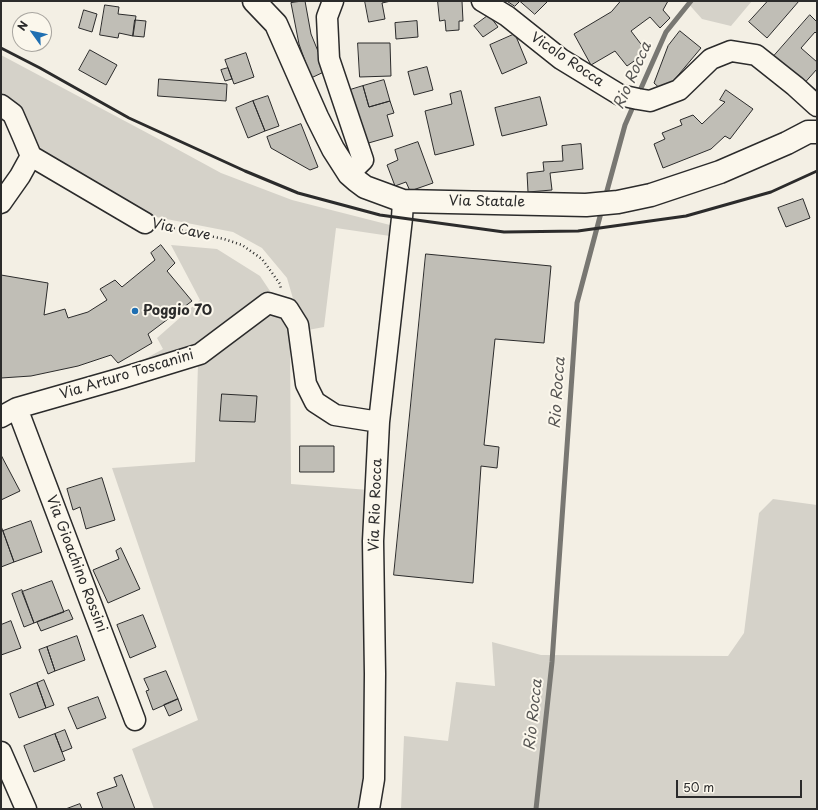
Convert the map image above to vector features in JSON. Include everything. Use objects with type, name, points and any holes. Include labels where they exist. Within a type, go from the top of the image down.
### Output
[{"type":"street","name":"Via Statale","points":[[254,1],[276,24],[332,149],[349,174],[365,186],[403,201],[586,205],[618,202],[651,195],[720,172],[787,143],[808,132],[817,132]]},
{"type":"street","name":"Vicolo Rocca","points":[[482,1],[507,16],[561,59],[620,95],[638,100],[650,101],[679,90],[711,59],[731,51],[756,55],[795,86],[817,106]]},
{"type":"street","points":[[330,9],[329,59],[363,160],[349,174]]},
{"type":"street","points":[[1,105],[13,114],[31,156],[20,176],[1,203]]},
{"type":"street","name":"Via Cave","points":[[31,156],[145,223]]},
{"type":"street","name":"Via Rio Rocca","points":[[369,809],[374,779],[375,674],[373,541],[379,422],[403,201]]},
{"type":"street","name":"Via Arturo Toscanini","points":[[9,412],[200,354],[268,303],[288,309]]},
{"type":"street","points":[[288,309],[298,325],[306,384],[314,402],[335,415],[379,422]]},
{"type":"street","name":"Via Gioachino Rossini","points":[[9,412],[135,720]]},
{"type":"street","points":[[1,752],[26,809]]},
{"type":"path","name":"Via Cave","points":[[145,223],[224,239],[242,245],[262,259],[280,284],[288,309]]},
{"type":"shaded area","points":[[686,1],[752,1],[731,26],[702,19]]},
{"type":"shaded area","points":[[1,55],[221,173],[292,200],[390,225],[390,236],[336,228],[324,327],[308,330],[304,314],[294,302],[287,278],[262,248],[233,232],[146,215],[38,150],[22,112],[1,95]]},
{"type":"shaded area","points":[[171,245],[217,249],[260,276],[272,294],[282,321],[290,333],[291,484],[369,490],[365,778],[360,809],[154,809],[132,749],[198,720],[112,468],[195,462],[198,364],[145,359],[163,349],[157,338],[200,300]]},
{"type":"shaded area","points":[[773,499],[817,505],[817,809],[401,809],[404,736],[448,741],[456,682],[495,686],[492,642],[541,655],[728,656],[744,633],[759,513]]},
{"type":"building","points":[[305,1],[311,34],[326,71],[311,78],[299,44],[291,3]]},
{"type":"building","points":[[365,1],[391,1],[382,3],[385,19],[369,22]]},
{"type":"building","points":[[438,1],[462,1],[463,21],[459,21],[459,30],[446,31],[445,20],[440,21]]},
{"type":"building","points":[[507,1],[520,1],[515,6]]},
{"type":"building","points":[[520,1],[548,1],[535,14]]},
{"type":"building","points":[[621,1],[668,1],[663,10],[670,18],[660,28],[650,17],[631,31],[647,52],[627,66],[615,51],[591,65],[574,34],[611,12]]},
{"type":"building","points":[[768,1],[799,1],[767,38],[749,22]]},
{"type":"building","points":[[105,5],[119,7],[118,14],[136,16],[133,36],[119,33],[118,38],[100,35]]},
{"type":"building","points":[[84,10],[97,14],[92,32],[79,28]]},
{"type":"building","points":[[489,15],[498,27],[483,37],[474,26]]},
{"type":"building","points":[[810,15],[817,22],[817,34],[815,32],[801,48],[817,62],[817,69],[801,87],[785,66],[774,56]]},
{"type":"building","points":[[135,20],[146,21],[144,37],[133,36]]},
{"type":"building","points":[[417,21],[418,37],[396,39],[395,23]]},
{"type":"building","points":[[680,31],[701,48],[664,92],[654,83],[668,46]]},
{"type":"building","points":[[515,34],[527,63],[502,74],[490,45]]},
{"type":"building","points":[[358,43],[390,43],[391,76],[360,77]]},
{"type":"building","points":[[90,50],[117,65],[106,85],[79,70]]},
{"type":"building","points":[[246,53],[254,77],[234,84],[225,60]]},
{"type":"building","points":[[427,67],[433,90],[414,95],[408,72]]},
{"type":"building","points":[[228,68],[232,79],[225,81],[221,70]]},
{"type":"building","points":[[159,79],[227,84],[226,101],[158,96]]},
{"type":"building","points":[[384,80],[390,101],[369,107],[363,86]]},
{"type":"building","points":[[363,86],[369,107],[390,101],[394,113],[387,115],[393,136],[365,144],[350,90]]},
{"type":"building","points":[[726,90],[753,109],[730,139],[725,136],[711,149],[663,168],[654,144],[665,139],[662,133],[682,125],[680,120],[693,115],[702,124],[725,102],[720,100]]},
{"type":"building","points":[[461,91],[474,145],[435,155],[425,111],[452,104],[450,94]]},
{"type":"building","points":[[268,96],[279,126],[265,131],[253,101]]},
{"type":"building","points":[[540,97],[547,125],[502,136],[495,108]]},
{"type":"building","points":[[253,101],[265,131],[248,138],[236,108]]},
{"type":"building","points":[[301,124],[318,167],[310,170],[271,148],[267,137]]},
{"type":"building","points":[[418,142],[433,183],[410,191],[406,182],[395,186],[387,165],[398,160],[395,150]]},
{"type":"building","points":[[581,144],[583,169],[550,173],[552,190],[528,192],[527,173],[544,171],[543,162],[563,161],[562,146]]},
{"type":"building","points":[[803,199],[810,218],[786,227],[778,208]]},
{"type":"building","name":"Poggio 70","points":[[161,245],[175,263],[167,271],[192,301],[148,334],[152,343],[118,363],[111,355],[78,366],[31,376],[1,378],[1,275],[48,283],[44,315],[65,309],[68,318],[88,312],[107,300],[100,289],[115,280],[122,287],[155,260],[151,253]]},
{"type":"building","points":[[426,254],[551,266],[544,343],[495,339],[484,445],[499,447],[497,468],[481,466],[473,583],[394,575]]},
{"type":"building","points":[[222,394],[257,396],[255,422],[220,421]]},
{"type":"building","points":[[300,446],[334,446],[334,472],[300,472]]},
{"type":"building","points":[[1,455],[20,491],[1,500]]},
{"type":"building","points":[[102,478],[115,520],[86,529],[80,507],[73,510],[67,489]]},
{"type":"building","points":[[31,521],[42,552],[14,562],[3,531]]},
{"type":"building","points":[[1,526],[14,562],[1,567]]},
{"type":"building","points":[[121,548],[140,589],[108,603],[93,570],[119,559],[116,551]]},
{"type":"building","points":[[52,581],[64,612],[34,623],[22,592]]},
{"type":"building","points":[[22,590],[34,623],[24,627],[12,594]]},
{"type":"building","points":[[69,610],[73,619],[41,631],[37,622]]},
{"type":"building","points":[[143,615],[156,647],[130,658],[117,625]]},
{"type":"building","points":[[11,621],[21,648],[1,655],[1,625]]},
{"type":"building","points":[[77,636],[85,660],[55,671],[47,647]]},
{"type":"building","points":[[47,647],[55,671],[48,674],[39,650]]},
{"type":"building","points":[[166,671],[178,699],[153,710],[146,691],[149,690],[144,679]]},
{"type":"building","points":[[44,680],[54,705],[46,708],[37,683]]},
{"type":"building","points":[[37,683],[46,708],[19,718],[10,694]]},
{"type":"building","points":[[98,697],[106,718],[77,729],[68,708]]},
{"type":"building","points":[[178,699],[182,710],[169,716],[164,705]]},
{"type":"building","points":[[65,730],[72,748],[62,752],[55,734]]},
{"type":"building","points":[[55,734],[65,760],[34,772],[24,746]]},
{"type":"building","points":[[122,775],[135,809],[103,809],[97,793],[117,786],[114,778]]},
{"type":"building","points":[[80,804],[82,809],[66,809]]},
{"type":"waterway","name":"Rio Rocca","points":[[638,95],[666,32],[691,1]]},
{"type":"waterway","name":"Rio Rocca","points":[[605,198],[625,125],[635,102]]},
{"type":"waterway","name":"Rio Rocca","points":[[536,809],[552,662],[577,303],[602,209]]},
{"type":"railway","points":[[1,48],[129,118],[245,171],[298,193],[380,215],[504,232],[578,231],[686,216],[771,192],[817,171]]},
{"type":"place","name":"Poggio 70","points":[[135,311]]}]
